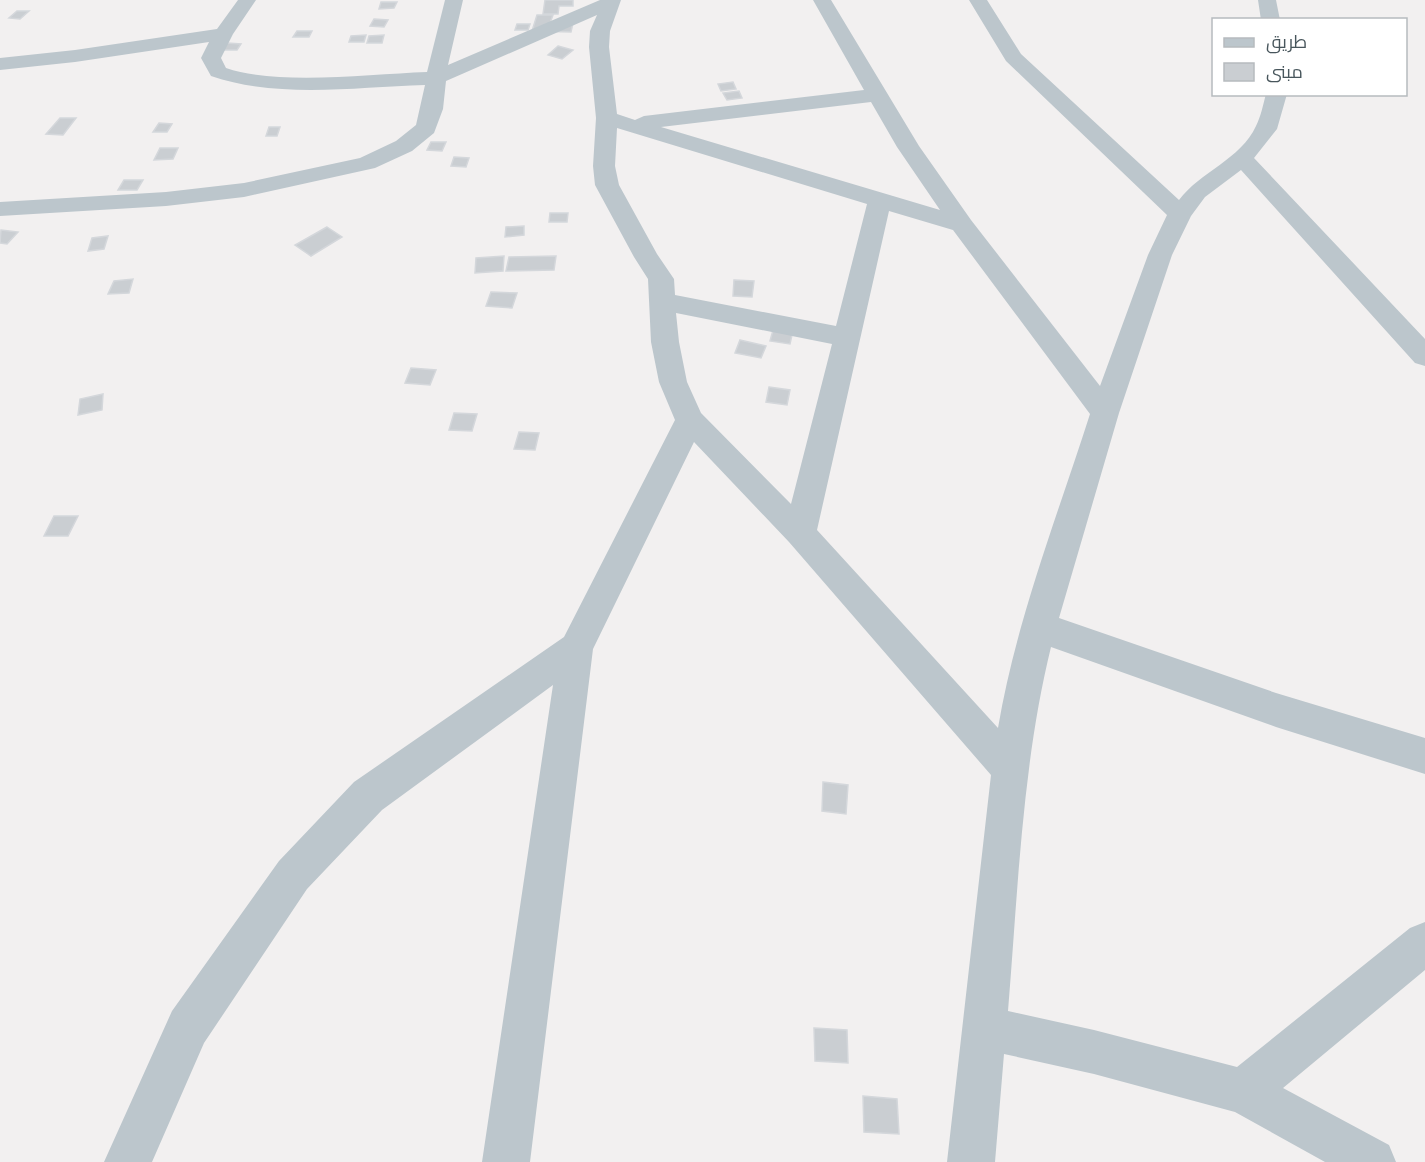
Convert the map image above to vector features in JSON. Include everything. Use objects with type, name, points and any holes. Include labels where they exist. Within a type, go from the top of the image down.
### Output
[{"type":"street","points":[[252,0],[223,34],[211,58],[218,72],[242,80],[296,83],[436,78],[610,1]]},
{"type":"street","points":[[0,209],[166,199],[244,190],[367,163],[404,146],[426,128],[432,109],[436,78],[454,0]]},
{"type":"street","points":[[822,0],[908,147],[962,225],[1105,413]]},
{"type":"street","points":[[978,0],[1013,57],[1031,76],[1180,213]]},
{"type":"street","points":[[1267,0],[1271,18]]},
{"type":"street","points":[[610,1],[600,31],[599,47],[607,118],[604,166],[607,185],[646,257],[661,279],[665,342],[673,382],[690,420],[800,533],[1010,769]]},
{"type":"street","points":[[0,64],[223,34]]},
{"type":"street","points":[[0,85],[42,60]]},
{"type":"street","points":[[630,125],[877,95]]},
{"type":"street","points":[[971,1162],[1010,769],[1022,692],[1038,627],[1105,413],[1160,255],[1180,213],[1197,192],[1242,158],[1266,129],[1276,96]]},
{"type":"street","points":[[607,118],[962,225]]},
{"type":"street","points":[[1242,158],[1425,356]]},
{"type":"street","points":[[800,533],[880,200]]},
{"type":"street","points":[[664,302],[847,338]]},
{"type":"street","points":[[506,1162],[576,648],[690,420]]},
{"type":"street","points":[[1038,627],[1276,710],[1425,756]]},
{"type":"street","points":[[128,1162],[188,1027],[293,875],[368,796],[576,648]]},
{"type":"street","points":[[1243,1091],[1425,943]]},
{"type":"street","points":[[985,1029],[1094,1052],[1243,1091],[1372,1162]]},
{"type":"building","points":[[545,0],[573,0],[573,6],[559,6],[558,14],[543,14]]},
{"type":"building","points":[[381,2],[397,2],[394,8],[379,9]]},
{"type":"building","points":[[17,11],[29,11],[20,19],[9,18]]},
{"type":"building","points":[[537,15],[553,15],[550,23],[573,23],[571,32],[532,31]]},
{"type":"building","points":[[374,19],[388,20],[384,27],[370,26]]},
{"type":"building","points":[[517,24],[530,24],[528,30],[515,30]]},
{"type":"building","points":[[297,31],[312,31],[309,37],[293,37]]},
{"type":"building","points":[[366,35],[364,42],[349,42],[351,36]]},
{"type":"building","points":[[384,35],[382,43],[367,43],[369,36]]},
{"type":"building","points":[[227,43],[241,44],[237,50],[223,50]]},
{"type":"building","points":[[558,46],[573,50],[562,59],[548,55]]},
{"type":"building","points":[[733,82],[736,89],[721,91],[718,84]]},
{"type":"building","points":[[739,91],[742,98],[727,100],[723,93]]},
{"type":"building","points":[[60,118],[76,118],[63,135],[46,134]]},
{"type":"building","points":[[159,123],[172,124],[167,132],[153,132]]},
{"type":"building","points":[[269,127],[280,127],[277,136],[266,136]]},
{"type":"building","points":[[431,142],[446,142],[442,151],[427,150]]},
{"type":"building","points":[[160,148],[178,148],[173,159],[154,160]]},
{"type":"building","points":[[454,157],[469,158],[466,167],[451,166]]},
{"type":"building","points":[[124,180],[143,180],[137,190],[118,190]]},
{"type":"building","points":[[550,213],[568,213],[567,222],[549,222]]},
{"type":"building","points":[[524,226],[524,235],[505,237],[506,227]]},
{"type":"building","points":[[327,227],[342,237],[311,256],[295,245]]},
{"type":"building","points":[[1,230],[18,232],[7,244],[0,243]]},
{"type":"building","points":[[108,236],[104,249],[88,251],[92,238]]},
{"type":"building","points":[[504,256],[503,271],[475,273],[476,258]]},
{"type":"building","points":[[556,256],[554,270],[506,271],[509,257]]},
{"type":"building","points":[[133,279],[129,293],[108,294],[114,281]]},
{"type":"building","points":[[734,280],[754,281],[752,297],[733,296]]},
{"type":"building","points":[[491,292],[517,293],[512,308],[486,306]]},
{"type":"building","points":[[775,323],[794,326],[790,344],[770,341]]},
{"type":"building","points":[[740,340],[766,346],[761,358],[735,353]]},
{"type":"building","points":[[411,368],[436,370],[430,385],[405,383]]},
{"type":"building","points":[[769,387],[790,390],[787,405],[766,402]]},
{"type":"building","points":[[103,394],[102,410],[78,415],[80,399]]},
{"type":"building","points":[[454,413],[477,414],[472,431],[449,430]]},
{"type":"building","points":[[519,432],[539,433],[535,450],[514,449]]},
{"type":"building","points":[[54,516],[78,516],[68,536],[44,536]]},
{"type":"building","points":[[823,782],[848,785],[846,814],[822,811]]},
{"type":"building","points":[[814,1028],[847,1030],[848,1063],[815,1061]]},
{"type":"building","points":[[863,1096],[897,1099],[899,1134],[864,1132]]}]
